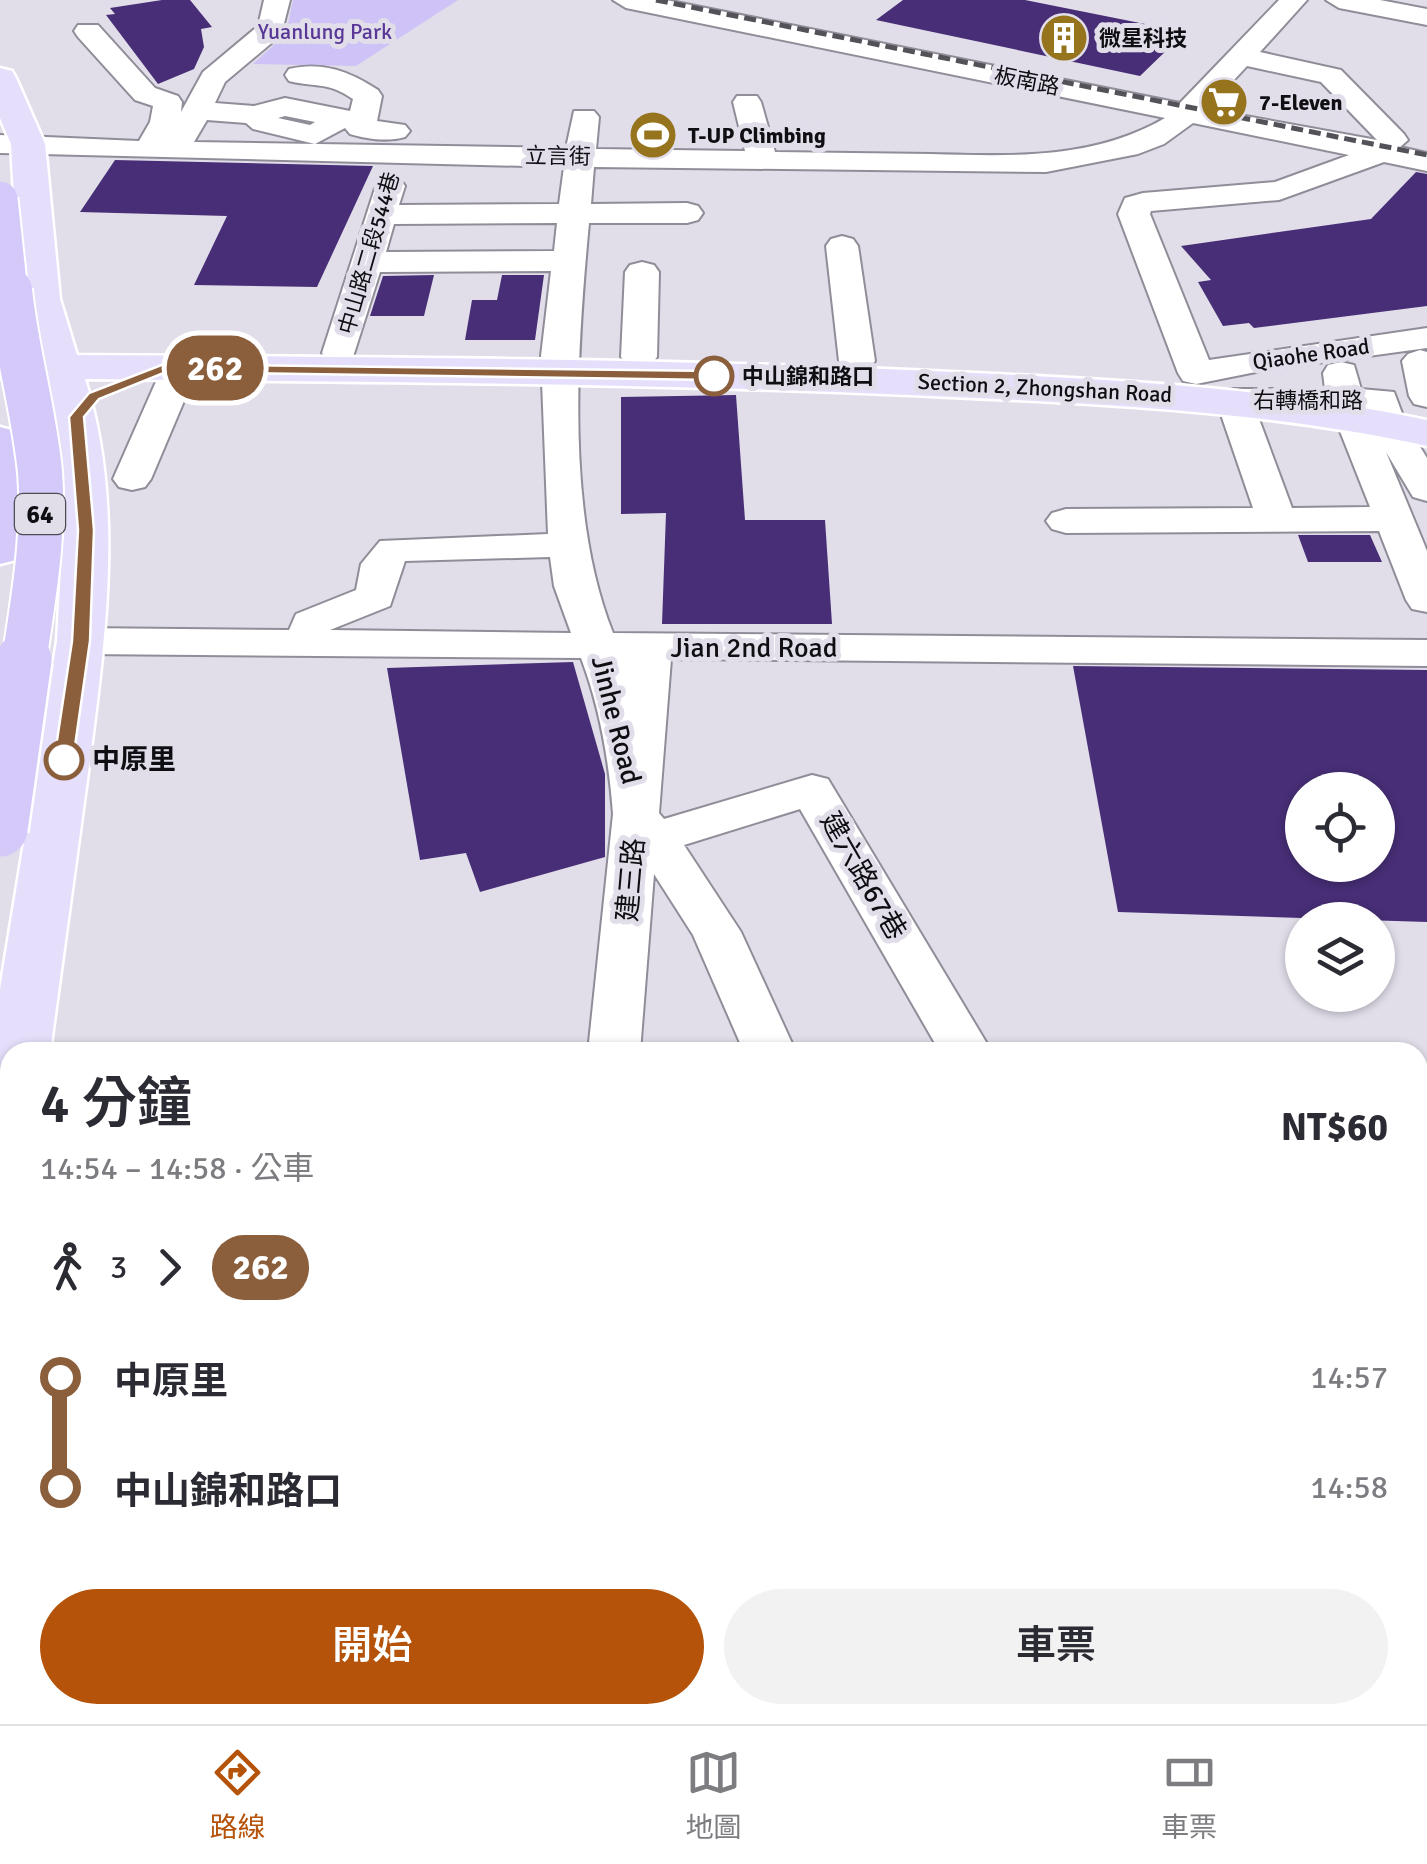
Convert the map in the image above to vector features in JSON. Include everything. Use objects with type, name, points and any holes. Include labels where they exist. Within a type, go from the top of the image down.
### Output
[{"type":"highway","name":"64","points":[[0,199],[12,311],[32,406],[40,476],[40,550],[0,829]]},
{"type":"highway","name":"64","points":[[0,440],[0,550]]},
{"type":"main road","points":[[0,78],[40,299],[76,417],[86,530],[81,641],[21,1042]]},
{"type":"main road","points":[[0,724],[21,528],[21,455],[2,355],[40,299]]},
{"type":"main road","name":"Section 2, Zhongshan Road","points":[[57,358],[340,352],[1234,400],[1388,417]]},
{"type":"main road","name":"Section 2, Zhongshan Road","points":[[2,355],[172,368],[560,363],[639,357],[1196,373],[1388,417]]},
{"type":"main road","points":[[76,417],[94,396],[172,368]]},
{"type":"street","points":[[162,150],[198,110],[213,78],[271,29],[277,0]]},
{"type":"street","name":"板南路","points":[[626,0],[1427,148]]},
{"type":"street","name":"板南路","points":[[677,0],[1192,107]]},
{"type":"street","points":[[14,144],[728,171],[728,160],[962,164],[1070,160],[1155,139],[1192,107],[1294,0]]},
{"type":"street","points":[[1339,0],[1427,17]]},
{"type":"street","points":[[88,31],[145,94],[168,102],[162,150]]},
{"type":"street","points":[[1238,56],[1332,76],[1385,141]]},
{"type":"street","points":[[299,75],[339,77],[368,96],[360,128],[421,133],[403,159]]},
{"type":"street","points":[[1378,85],[1404,113],[1385,141]]},
{"type":"street","points":[[747,102],[762,160]]},
{"type":"street","points":[[198,110],[254,115]]},
{"type":"street","name":"Jinhe Road","points":[[584,117],[560,363],[574,586],[598,645],[646,828],[716,932],[766,1042]]},
{"type":"street","points":[[1196,373],[1134,214],[1136,205],[1279,192],[1385,141],[1427,129]]},
{"type":"street","name":"板南路","points":[[1385,141],[1427,162]]},
{"type":"street","name":"中山路二段544巷","points":[[340,352],[380,215],[403,159]]},
{"type":"street","points":[[380,215],[687,213]]},
{"type":"street","points":[[842,246],[857,361]]},
{"type":"street","points":[[367,262],[568,261]]},
{"type":"street","points":[[639,357],[642,272]]},
{"type":"street","points":[[1427,396],[1421,349],[1364,350],[1346,358],[1341,365],[1388,417],[1427,488]]},
{"type":"street","name":"Qiaohe Road","points":[[1196,373],[1266,359],[1421,349]]},
{"type":"street","name":"Qiaohe Road","points":[[1388,417],[1391,372],[1421,349]]},
{"type":"street","points":[[132,479],[172,368]]},
{"type":"street","points":[[1234,400],[1278,520]]},
{"type":"street","points":[[1388,417],[1395,519],[1427,600]]},
{"type":"street","points":[[1066,521],[1395,519]]},
{"type":"street","points":[[308,643],[311,623],[376,598],[381,564],[394,549],[569,545]]},
{"type":"street","name":"Jian 2nd Road","points":[[81,641],[1427,653]]},
{"type":"street","name":"建三路","points":[[615,1042],[646,828],[651,647]]},
{"type":"street","name":"建六路67巷","points":[[646,828],[812,790],[960,1042]]},
{"type":"green space","name":"Yuanlung Park","points":[[293,0],[458,0],[356,66],[253,64],[286,34]]},
{"type":"building","points":[[190,0],[212,27],[201,29],[204,47],[194,69],[158,84],[106,15],[115,14],[110,8]]},
{"type":"building","name":"微星科技","points":[[903,0],[1025,0],[1170,29],[1162,37],[1172,40],[1165,46],[1170,47],[1140,76],[876,20]]},
{"type":"building","points":[[115,160],[373,166],[317,287],[194,285],[227,216],[80,212]]},
{"type":"building","points":[[1416,172],[1427,174],[1427,306],[1254,328],[1249,323],[1223,326],[1198,282],[1211,280],[1181,246],[1371,219]]},
{"type":"building","points":[[434,275],[424,316],[370,316],[383,276]]},
{"type":"building","points":[[502,275],[544,275],[535,340],[465,340],[472,300],[497,300]]},
{"type":"building","points":[[736,395],[745,520],[825,520],[832,624],[662,624],[666,513],[621,514],[621,397]]},
{"type":"building","points":[[1298,535],[1370,535],[1382,562],[1308,562]]},
{"type":"building","points":[[573,662],[605,774],[605,857],[480,892],[466,853],[420,860],[387,668]]},
{"type":"building","points":[[1073,666],[1427,670],[1427,922],[1395,921],[1395,902],[1285,902],[1285,917],[1118,912]]},
{"type":"railway","points":[[656,0],[1427,155]]},
{"type":"bus line","name":"262","points":[[64,760],[81,641],[86,530],[76,417],[94,396],[164,368],[714,376]]},
{"type":"place","name":"微星科技","points":[[1064,38]]},
{"type":"place","name":"7-Eleven","points":[[1224,102]]},
{"type":"place","name":"T-UP Climbing","points":[[653,135]]},
{"type":"place","name":"中山錦和路口","points":[[714,376]]},
{"type":"place","name":"中原里","points":[[64,760]]}]
